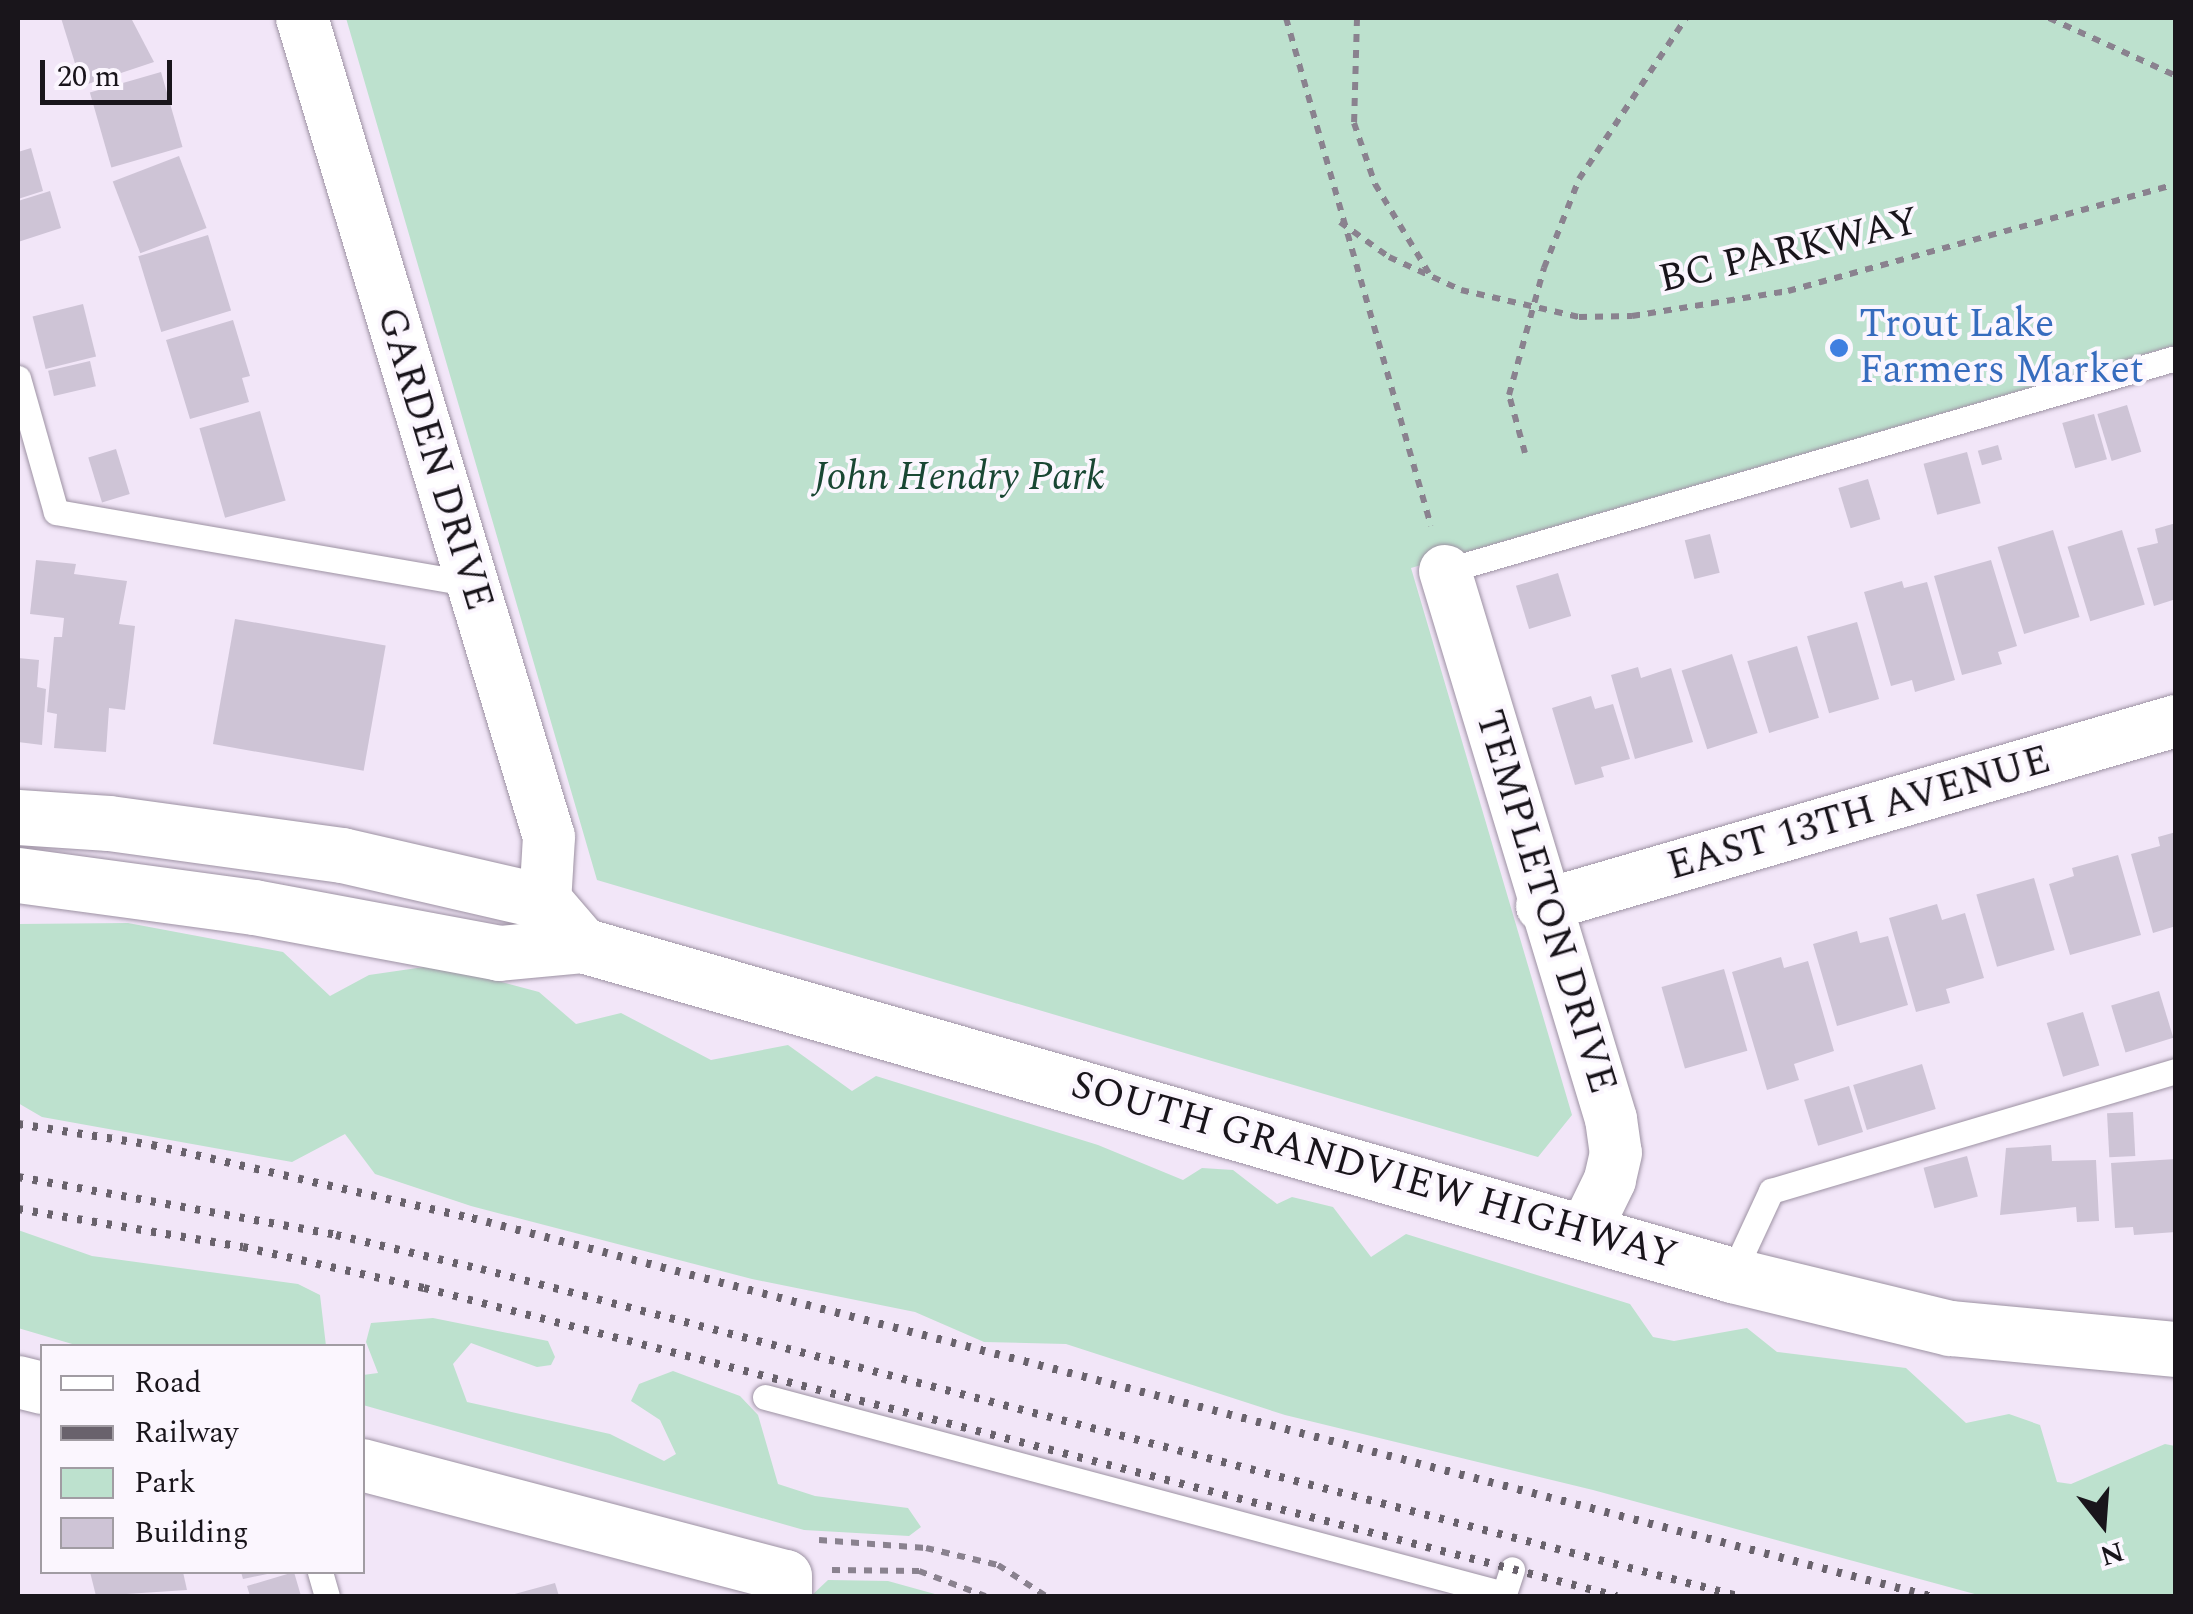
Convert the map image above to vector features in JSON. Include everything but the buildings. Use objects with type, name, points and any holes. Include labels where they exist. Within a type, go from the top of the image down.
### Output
[{"type":"street","name":"GARDEN DRIVE","points":[[302,18],[550,837],[545,902]]},
{"type":"street","name":"TEMPLETON DRIVE","points":[[1446,572],[1616,1153],[1584,1231]]},
{"type":"street","name":"EAST 13TH AVENUE","points":[[1542,906],[2176,720]]},
{"type":"street","points":[[18,817],[109,822],[342,855],[545,902],[582,944]]},
{"type":"street","name":"SOUTH GRANDVIEW HIGHWAY","points":[[18,875],[254,907],[499,953],[582,944],[1732,1275],[1950,1328],[2176,1349]]},
{"type":"street","points":[[365,1467],[786,1586]]},
{"type":"lane","points":[[1446,572],[2176,358]]},
{"type":"lane","points":[[18,378],[56,512],[472,584]]},
{"type":"lane","points":[[1732,1275],[1771,1191],[2176,1072]]},
{"type":"lane","points":[[765,1397],[1504,1594],[1512,1569]]},
{"type":"path","points":[[1286,18],[1340,222],[1446,572]]},
{"type":"path","points":[[1357,18],[1354,123],[1375,184],[1431,276]]},
{"type":"path","points":[[1524,453],[1509,395],[1579,178],[1686,18]]},
{"type":"path","points":[[2049,18],[2176,76]]},
{"type":"path","name":"BC PARKWAY","points":[[1340,222],[1389,257],[1431,276],[1534,308],[1579,317],[1718,306],[2065,218],[2176,184]]},
{"type":"path","points":[[786,1586],[919,1571],[986,1596]]},
{"type":"green space","name":"John Hendry Park","points":[[346,18],[2175,18],[2175,345],[1411,568],[1572,1115],[1538,1157],[597,880]]},
{"type":"green space","points":[[128,923],[283,952],[330,996],[369,975],[438,965],[539,992],[576,1024],[621,1013],[711,1060],[788,1045],[852,1091],[876,1076],[1098,1145],[1183,1180],[1202,1168],[1233,1170],[1277,1204],[1292,1197],[1333,1207],[1371,1257],[1406,1234],[1630,1304],[1653,1337],[1674,1341],[1747,1328],[1777,1352],[1906,1368],[1966,1423],[2009,1414],[2040,1425],[2057,1482],[2071,1484],[2165,1444],[2175,1446],[2175,1596],[1982,1596],[1593,1490],[1285,1415],[1066,1344],[984,1342],[915,1312],[752,1279],[471,1206],[375,1174],[345,1134],[292,1162],[42,1117],[18,1103],[18,924]]},
{"type":"green space","points":[[18,1230],[92,1256],[298,1284],[320,1295],[326,1344],[72,1344],[18,1328]]},
{"type":"green space","points":[[433,1318],[548,1341],[555,1357],[551,1365],[537,1367],[471,1343],[453,1364],[467,1402],[610,1434],[664,1461],[676,1454],[660,1420],[631,1401],[639,1384],[673,1371],[740,1396],[758,1415],[778,1484],[815,1496],[908,1508],[921,1527],[909,1536],[804,1530],[365,1406],[365,1375],[378,1373],[366,1342],[371,1323]]},
{"type":"green space","points":[[828,1580],[888,1581],[942,1596],[811,1596]]},
{"type":"railway","points":[[18,1124],[152,1145],[472,1218],[1929,1596]]},
{"type":"railway","points":[[18,1177],[336,1235],[481,1269],[1738,1596]]},
{"type":"railway","points":[[18,1209],[243,1247],[424,1288],[1617,1596]]},
{"type":"place","name":"Trout Lake Farmers Market","points":[[1839,348]]}]
